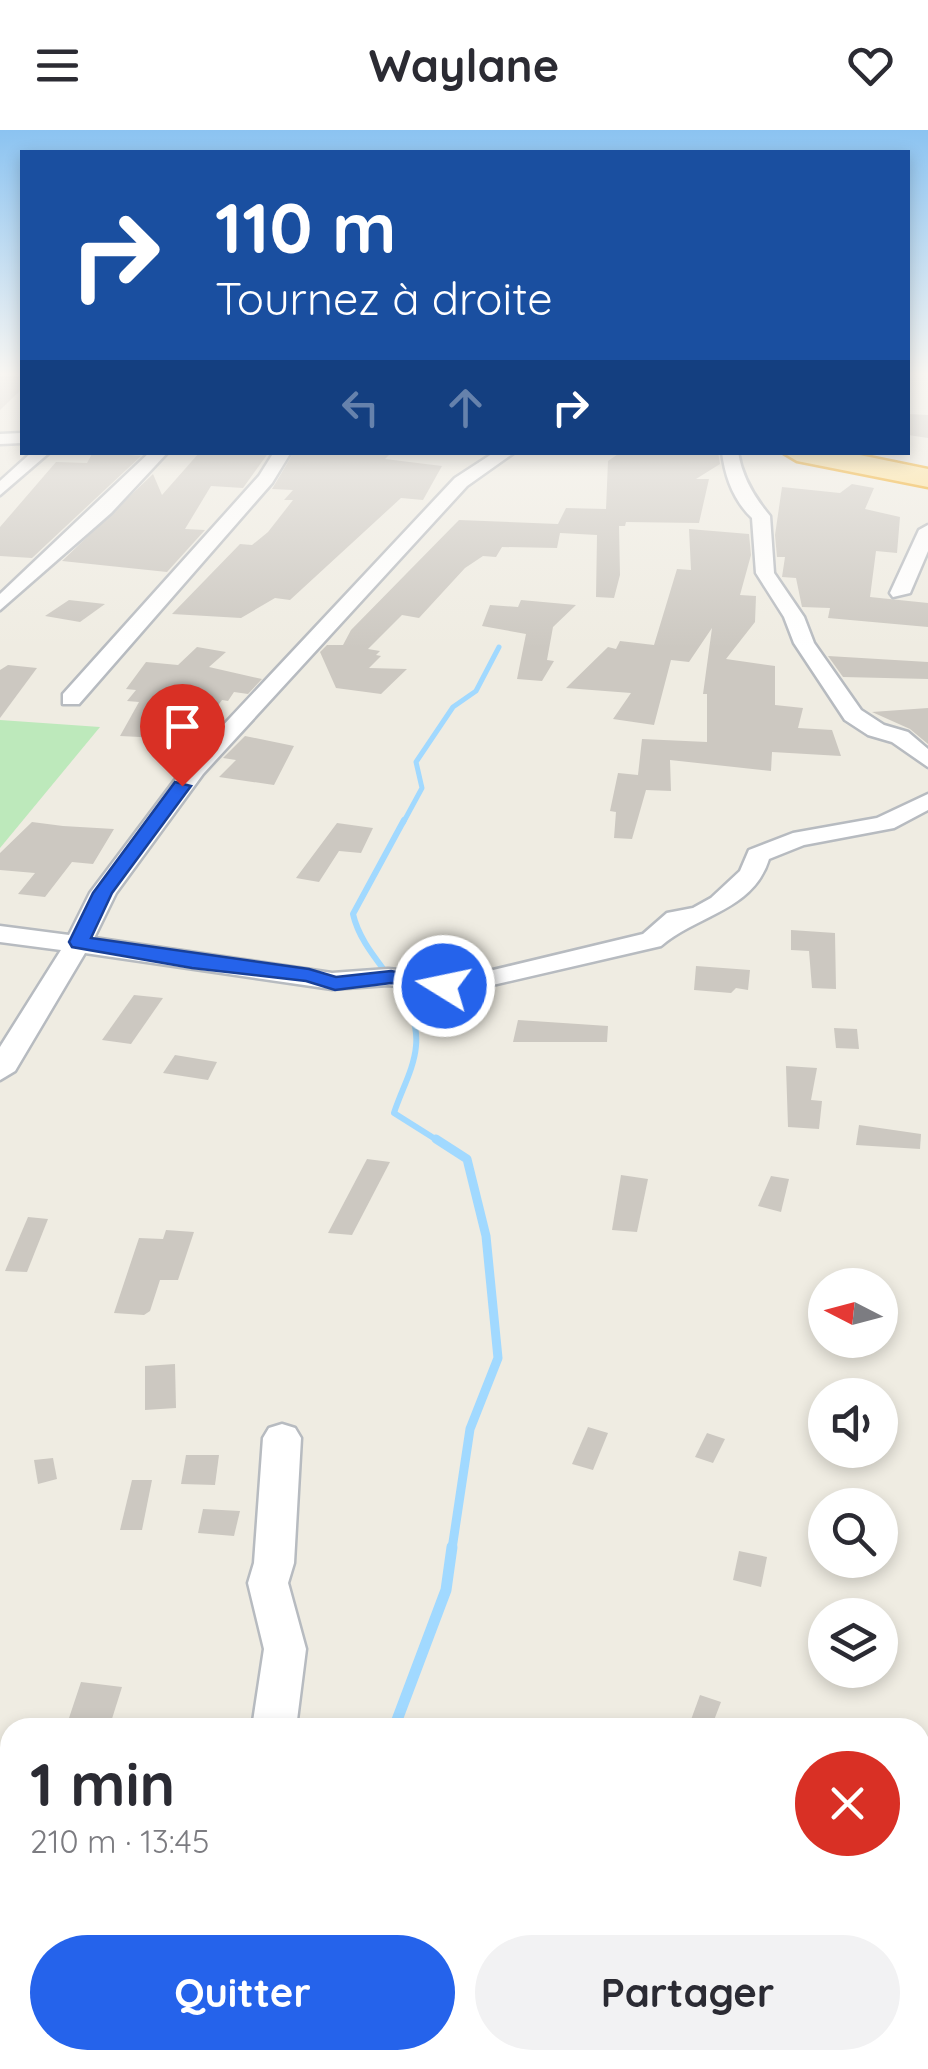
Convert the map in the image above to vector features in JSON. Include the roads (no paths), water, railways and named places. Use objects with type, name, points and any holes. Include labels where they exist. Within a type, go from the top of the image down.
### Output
[{"type":"highway","points":[[870,466],[928,478]]},
{"type":"street","points":[[0,490],[26,466]]},
{"type":"street","points":[[0,604],[105,510],[146,466]]},
{"type":"street","points":[[70,699],[274,466]]},
{"type":"street","points":[[0,1071],[80,942],[102,893],[195,769],[461,482],[485,466]]},
{"type":"street","points":[[732,466],[733,476],[744,484],[746,503],[761,516],[765,572],[794,617],[804,643],[854,714],[876,730],[900,737],[928,760]]},
{"type":"street","points":[[900,592],[928,530]]},
{"type":"street","points":[[0,934],[309,975],[335,984],[391,977],[444,986],[468,984],[652,940],[676,919],[700,914],[720,903],[752,874],[758,855],[776,845],[835,830],[881,825],[928,801]]},
{"type":"street","points":[[275,1718],[285,1648],[268,1583],[274,1564],[282,1438]]},
{"type":"waterway","points":[[403,823],[422,788],[416,762],[453,707],[476,691],[499,647]]},
{"type":"waterway","points":[[404,820],[353,914],[368,948],[410,1010],[415,1027],[413,1063],[394,1113],[440,1142]]},
{"type":"waterway","points":[[436,1139],[467,1159],[486,1236],[498,1358],[470,1429],[452,1549]]},
{"type":"waterway","points":[[398,1718],[446,1590],[452,1547]]}]
